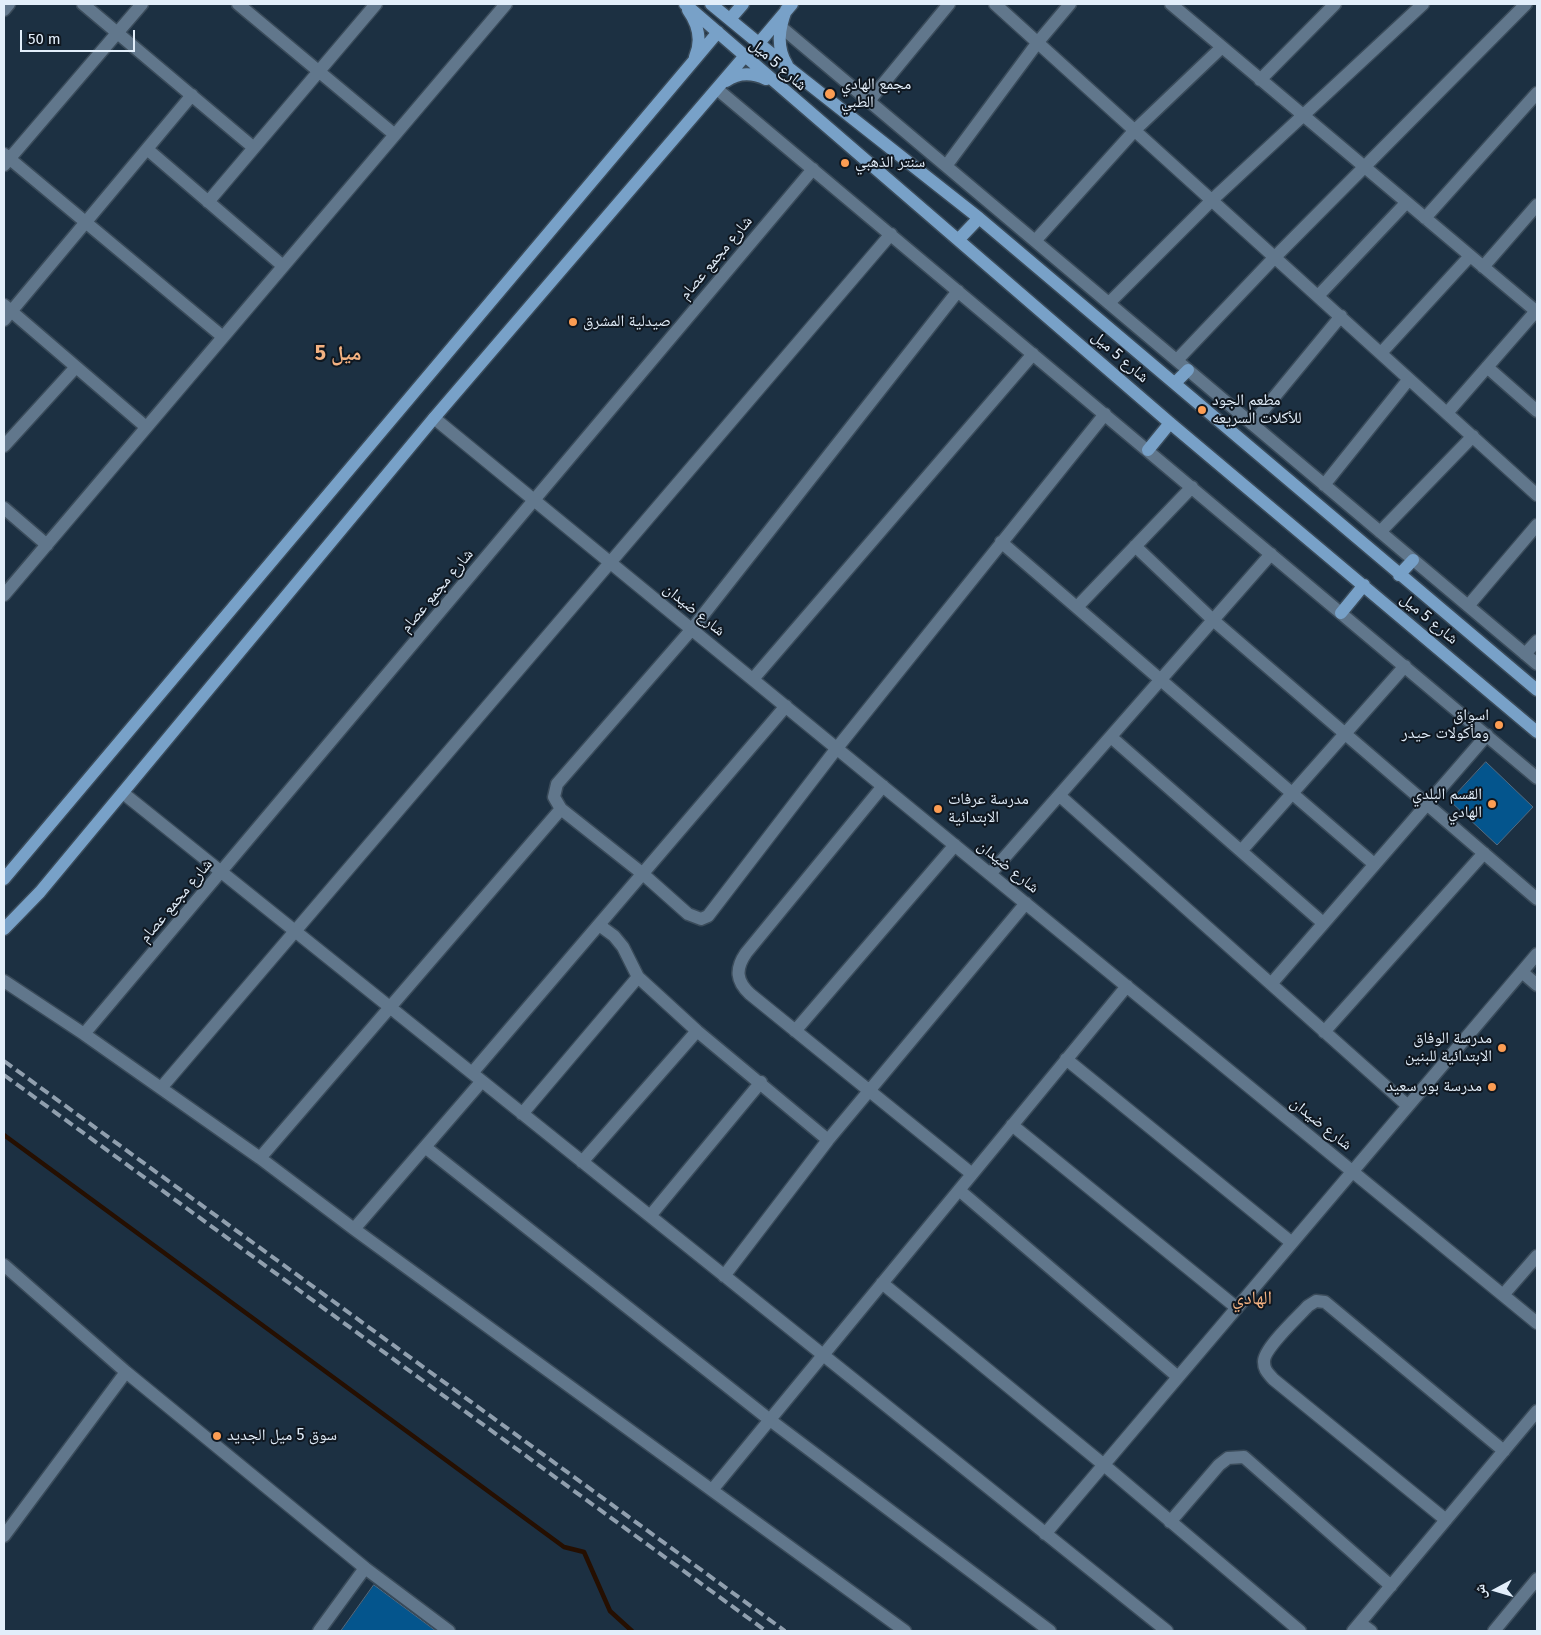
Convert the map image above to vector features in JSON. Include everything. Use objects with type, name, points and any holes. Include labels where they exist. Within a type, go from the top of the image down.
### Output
[{"type":"main road","name":"شارع 5 ميل","points":[[684,4],[1170,423],[1364,584],[1537,732]]},
{"type":"main road","points":[[684,4],[696,26],[699,37],[699,48],[693,62]]},
{"type":"main road","name":"شارع 5 ميل","points":[[711,4],[979,218],[1537,690]]},
{"type":"main road","points":[[730,19],[743,4]]},
{"type":"main road","points":[[789,7],[781,27],[780,44],[783,57],[790,69]]},
{"type":"main road","points":[[759,43],[789,7]]},
{"type":"main road","points":[[4,879],[718,32]]},
{"type":"main road","points":[[4,929],[40,892],[434,418],[744,57]]},
{"type":"main road","points":[[719,87],[732,77],[741,74],[759,76],[774,83]]},
{"type":"main road","points":[[958,239],[979,218]]},
{"type":"main road","points":[[1175,383],[1188,370]]},
{"type":"main road","points":[[1148,450],[1170,423]]},
{"type":"main road","points":[[1399,574],[1414,560]]},
{"type":"main road","points":[[1341,613],[1364,584]]},
{"type":"street","points":[[4,10],[9,4]]},
{"type":"street","points":[[84,4],[254,148]]},
{"type":"street","points":[[142,4],[6,160],[85,222],[223,337]]},
{"type":"street","points":[[238,4],[395,135]]},
{"type":"street","points":[[208,202],[376,4]]},
{"type":"street","points":[[4,595],[506,4]]},
{"type":"street","points":[[869,101],[949,4]]},
{"type":"street","points":[[995,4],[1537,494]]},
{"type":"street","points":[[946,166],[1038,42],[1070,4]]},
{"type":"street","points":[[1171,4],[1221,48],[1537,311],[1447,413]]},
{"type":"street","points":[[1260,80],[1335,4]]},
{"type":"street","points":[[1109,303],[1212,200],[1423,4]]},
{"type":"street","points":[[1177,360],[1275,257],[1527,4],[1537,10]]},
{"type":"street","points":[[781,27],[1537,664]]},
{"type":"street","points":[[1035,241],[1134,130],[1221,48]]},
{"type":"street","points":[[719,87],[813,169],[1537,778]]},
{"type":"street","points":[[1425,218],[1537,92]]},
{"type":"street","points":[[146,427],[76,367],[6,312],[192,95]]},
{"type":"street","points":[[147,149],[283,266]]},
{"type":"street","name":"شارع مجمع عصام","points":[[84,1034],[222,873],[813,169]]},
{"type":"street","points":[[1318,296],[1406,203]]},
{"type":"street","points":[[1483,267],[1537,205]]},
{"type":"street","points":[[161,1088],[891,234]]},
{"type":"street","points":[[1381,353],[1470,256]]},
{"type":"street","points":[[958,291],[692,630],[557,784],[554,797],[561,809],[643,874],[694,918],[701,919],[708,916],[837,748],[1105,414]]},
{"type":"street","points":[[1252,424],[1340,316]]},
{"type":"street","points":[[753,679],[1033,354]]},
{"type":"street","points":[[4,446],[76,367]]},
{"type":"street","points":[[1487,367],[1537,410]]},
{"type":"street","points":[[1324,484],[1409,378]]},
{"type":"street","name":"شارع ضيدان","points":[[434,418],[1537,1323]]},
{"type":"street","points":[[1380,532],[1473,436]]},
{"type":"street","points":[[1077,607],[1192,487]]},
{"type":"street","points":[[4,508],[46,545]]},
{"type":"street","points":[[1468,606],[1537,525]]},
{"type":"street","points":[[1002,542],[1374,864]]},
{"type":"street","points":[[1135,546],[1213,620],[1537,899]]},
{"type":"street","points":[[990,874],[1271,554]]},
{"type":"street","points":[[1526,654],[1537,641]]},
{"type":"street","points":[[1242,851],[1404,666]]},
{"type":"street","points":[[472,1073],[786,706]]},
{"type":"street","points":[[1271,984],[1487,735]]},
{"type":"street","points":[[1111,736],[1323,923]]},
{"type":"street","points":[[883,786],[739,963],[738,975],[742,986],[972,1174]]},
{"type":"street","points":[[123,793],[1167,1631]]},
{"type":"street","points":[[1060,796],[1408,1106]]},
{"type":"street","points":[[260,1158],[388,1006],[561,809]]},
{"type":"street","points":[[795,1031],[955,845]]},
{"type":"street","points":[[1324,1032],[1484,853]]},
{"type":"street","points":[[724,1276],[828,1140],[1026,903]]},
{"type":"street","points":[[599,925],[614,936],[623,947],[638,977],[697,1031],[761,1082],[828,1140]]},
{"type":"street","points":[[1045,1534],[1537,954]]},
{"type":"street","points":[[1522,972],[1537,985]]},
{"type":"street","points":[[522,1114],[638,977]]},
{"type":"street","points":[[4,981],[84,1034],[260,1158],[354,1229],[905,1631]]},
{"type":"street","points":[[712,1490],[1126,986]]},
{"type":"street","points":[[582,1162],[697,1031]]},
{"type":"street","points":[[1066,1059],[1292,1243]]},
{"type":"street","points":[[354,1229],[482,1081]]},
{"type":"street","points":[[650,1216],[761,1082]]},
{"type":"street","points":[[1012,1125],[1237,1308]]},
{"type":"street","points":[[425,1147],[770,1420],[1050,1631]]},
{"type":"street","points":[[959,1190],[1178,1377]]},
{"type":"street","points":[[1503,1295],[1537,1256]]},
{"type":"street","points":[[4,1265],[126,1372],[365,1568],[449,1631]]},
{"type":"street","points":[[882,1283],[1104,1465],[1300,1631]]},
{"type":"street","points":[[1446,1520],[1273,1379],[1265,1370],[1263,1360],[1269,1349],[1308,1306],[1316,1301],[1325,1302],[1504,1451]]},
{"type":"street","points":[[4,1536],[126,1372]]},
{"type":"street","points":[[1371,1631],[1356,1627],[1537,1411]]},
{"type":"street","points":[[1170,1522],[1219,1464],[1228,1458],[1244,1457],[1391,1586]]},
{"type":"street","points":[[319,1631],[365,1568]]},
{"type":"street","points":[[1494,1631],[1537,1579]]},
{"type":"building","name":"القسم البلدي الهادي","points":[[1486,762],[1533,807],[1497,845],[1450,801]]},
{"type":"building","points":[[374,1585],[436,1631],[341,1631]]},
{"type":"waterway","points":[[4,1135],[564,1547],[584,1552],[610,1611],[632,1631]]},
{"type":"railway","points":[[4,1061],[785,1631]]},
{"type":"railway","points":[[4,1075],[766,1631]]},
{"type":"place","name":"مجمع الهادي الطبي","points":[[830,94]]},
{"type":"place","name":"سنتر الذهبي","points":[[845,163]]},
{"type":"place","name":"صيدلية المشرق","points":[[573,322]]},
{"type":"place","name":"مطعم الجود للأكلات السريعه","points":[[1202,410]]},
{"type":"place","name":"اسواق ومأكولات حيدر","points":[[1499,725]]},
{"type":"place","name":"القسم البلدي الهادي","points":[[1492,804]]},
{"type":"place","name":"مدرسة عرفات الابتدائية","points":[[938,809]]},
{"type":"place","name":"مدرسة الوفاق الابتدائية للبنين","points":[[1502,1048]]},
{"type":"place","name":"مدرسة بور سعيد","points":[[1492,1087]]},
{"type":"place","name":"سوق 5 ميل الجديد","points":[[217,1436]]},
{"type":"district","name":"5 ميل","points":[[338,354]]},
{"type":"district","name":"الهادي","points":[[1252,1299]]}]
